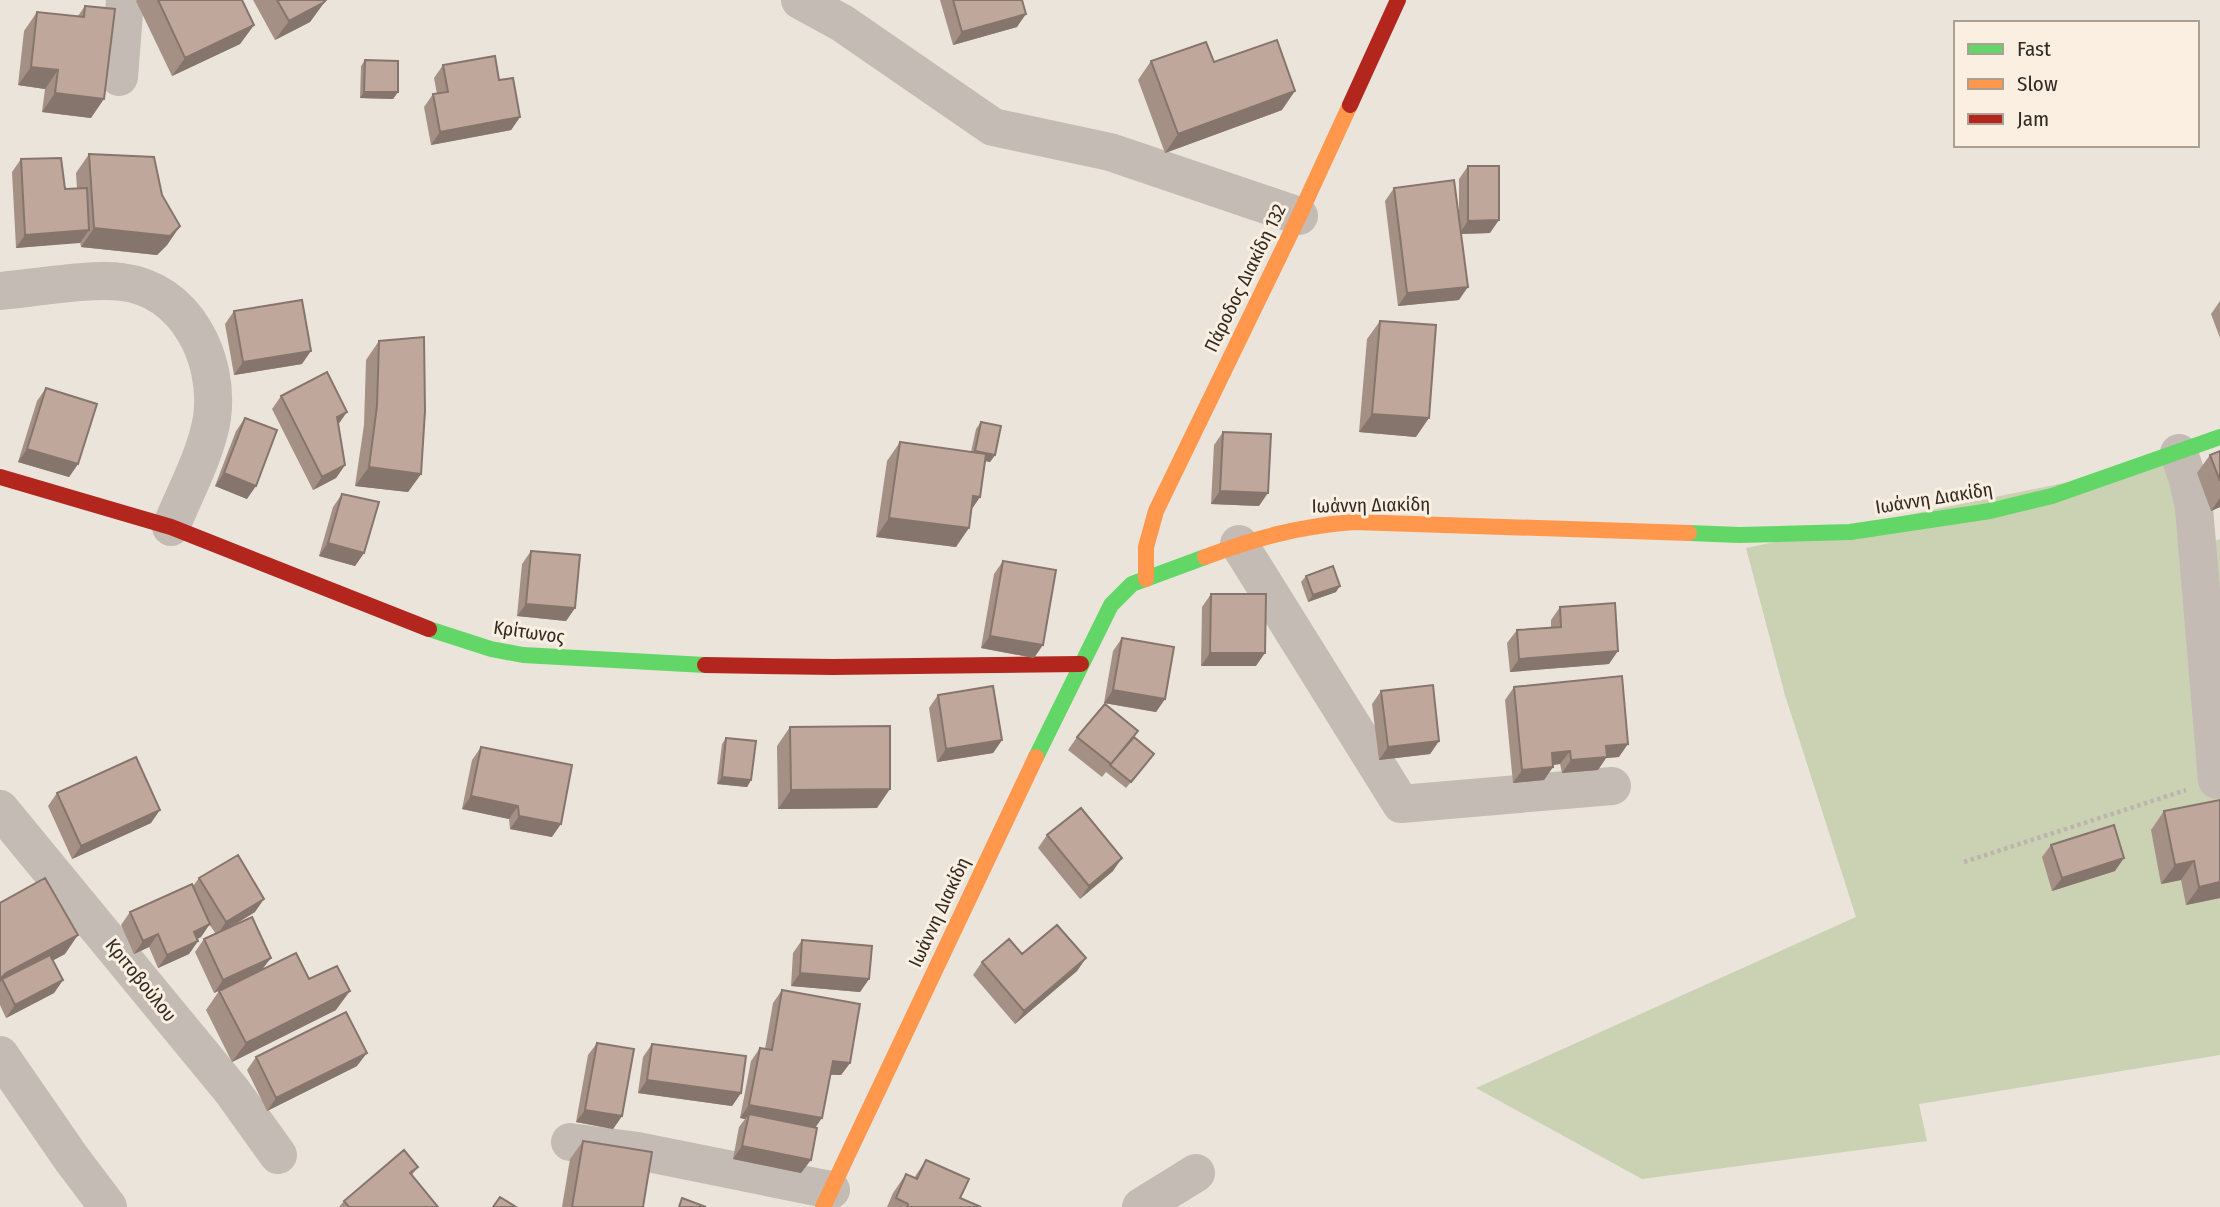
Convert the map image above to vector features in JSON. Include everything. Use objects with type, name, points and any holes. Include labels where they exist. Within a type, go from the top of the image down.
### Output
[{"type":"street","points":[[118,77],[125,0]]},
{"type":"street","points":[[800,0],[842,23],[993,127],[1110,152],[1299,216]]},
{"type":"street","name":"Πάροδος Διακίδη 132","points":[[1146,579],[1146,547],[1156,510],[1299,216],[1398,0]]},
{"type":"street","points":[[0,291],[122,282],[168,299],[189,322],[206,360],[212,383],[212,420],[200,458],[171,527]]},
{"type":"street","name":"Ιωάννη Διακίδη","points":[[827,1199],[1080,664],[1111,605],[1132,584],[1239,544],[1312,525],[1354,522],[1739,536],[1850,532],[1990,512],[2062,493],[2220,437]]},
{"type":"street","points":[[2179,453],[2194,508],[2217,780]]},
{"type":"street","name":"Κρίτωνος","points":[[0,477],[171,527],[450,637],[523,655],[552,659],[748,667],[1080,664]]},
{"type":"street","points":[[1239,544],[1401,804],[1612,786]]},
{"type":"street","name":"Κριτοβούλου","points":[[0,809],[232,1091],[278,1155]]},
{"type":"street","points":[[0,1055],[108,1207]]},
{"type":"street","points":[[570,1142],[638,1152],[827,1199]]},
{"type":"street","points":[[1141,1207],[1196,1173]]},
{"type":"path","points":[[1964,862],[2217,780]]},
{"type":"green space","points":[[2191,457],[2215,541],[2220,539],[2220,1055],[1919,1104],[1927,1141],[1642,1179],[1476,1088],[1856,917],[1785,695],[1746,548]]},
{"type":"building","points":[[158,0],[242,0],[254,25],[185,58]]},
{"type":"building","points":[[277,0],[326,0],[289,21]]},
{"type":"building","points":[[953,0],[1022,0],[1026,14],[962,32]]},
{"type":"building","points":[[85,6],[115,9],[104,99],[55,93],[58,70],[31,67],[37,12],[84,17]]},
{"type":"building","points":[[1277,40],[1295,91],[1178,134],[1151,61],[1206,42],[1214,62]]},
{"type":"building","points":[[495,56],[499,80],[513,78],[520,117],[440,132],[433,94],[448,92],[443,65]]},
{"type":"building","points":[[365,60],[398,61],[398,92],[364,92]]},
{"type":"building","points":[[89,154],[154,157],[162,195],[180,226],[170,236],[94,228]]},
{"type":"building","points":[[61,158],[65,189],[87,188],[89,230],[25,235],[21,159]]},
{"type":"building","points":[[1468,166],[1499,166],[1499,220],[1468,221]]},
{"type":"building","points":[[1454,180],[1468,287],[1407,293],[1394,188]]},
{"type":"building","points":[[302,300],[311,351],[243,362],[234,311]]},
{"type":"building","points":[[1380,321],[1436,325],[1429,418],[1372,414]]},
{"type":"building","points":[[424,337],[425,411],[421,474],[369,467],[377,406],[379,341]]},
{"type":"building","points":[[327,372],[347,412],[337,417],[345,465],[322,477],[281,396]]},
{"type":"building","points":[[46,388],[97,404],[78,464],[27,449]]},
{"type":"building","points":[[245,418],[277,430],[256,486],[224,473]]},
{"type":"building","points":[[981,422],[1001,426],[995,455],[975,451]]},
{"type":"building","points":[[1223,432],[1271,434],[1268,493],[1220,491]]},
{"type":"building","points":[[900,442],[986,454],[980,497],[973,496],[969,528],[889,518]]},
{"type":"building","points":[[2220,451],[2220,481],[2210,455]]},
{"type":"building","points":[[342,494],[379,502],[364,553],[328,543]]},
{"type":"building","points":[[531,551],[580,555],[575,608],[526,604]]},
{"type":"building","points":[[1003,561],[1056,570],[1043,645],[990,636]]},
{"type":"building","points":[[1333,566],[1340,586],[1313,595],[1306,576]]},
{"type":"building","points":[[1211,594],[1266,594],[1265,653],[1210,653]]},
{"type":"building","points":[[1615,603],[1618,651],[1519,659],[1517,630],[1561,627],[1560,607]]},
{"type":"building","points":[[1122,638],[1174,647],[1165,699],[1113,690]]},
{"type":"building","points":[[1622,676],[1628,744],[1606,746],[1607,757],[1571,760],[1570,751],[1552,753],[1553,767],[1522,770],[1514,687]]},
{"type":"building","points":[[1433,685],[1439,741],[1388,747],[1381,691]]},
{"type":"building","points":[[993,686],[1002,740],[946,749],[938,695]]},
{"type":"building","points":[[1105,704],[1138,731],[1111,764],[1077,737]]},
{"type":"building","points":[[890,726],[890,789],[791,790],[790,727]]},
{"type":"building","points":[[1134,737],[1154,754],[1131,782],[1110,765]]},
{"type":"building","points":[[726,738],[756,741],[751,780],[722,777]]},
{"type":"building","points":[[481,747],[572,765],[561,824],[519,816],[518,806],[471,796]]},
{"type":"building","points":[[136,757],[160,810],[81,846],[57,793]]},
{"type":"building","points":[[2220,800],[2220,882],[2199,887],[2194,861],[2175,865],[2164,811]]},
{"type":"building","points":[[1081,808],[1122,858],[1089,886],[1047,835]]},
{"type":"building","points":[[2114,825],[2124,858],[2062,878],[2051,845]]},
{"type":"building","points":[[238,855],[264,899],[226,922],[199,878]]},
{"type":"building","points":[[45,878],[78,935],[6,973],[0,979],[0,903]]},
{"type":"building","points":[[192,884],[210,924],[194,932],[198,941],[167,955],[158,934],[143,941],[130,912]]},
{"type":"building","points":[[252,917],[271,958],[223,980],[204,939]]},
{"type":"building","points":[[1057,925],[1086,958],[1024,1011],[982,962],[1009,939],[1022,954]]},
{"type":"building","points":[[802,940],[872,946],[869,979],[800,973]]},
{"type":"building","points":[[296,953],[309,979],[337,966],[350,991],[246,1043],[219,991]]},
{"type":"building","points":[[50,955],[63,980],[15,1005],[2,979]]},
{"type":"building","points":[[782,990],[860,1004],[850,1063],[833,1061],[822,1118],[749,1105],[760,1048],[772,1050]]},
{"type":"building","points":[[346,1012],[367,1053],[276,1098],[256,1057]]},
{"type":"building","points":[[597,1043],[634,1049],[622,1116],[585,1110]]},
{"type":"building","points":[[652,1044],[746,1056],[741,1093],[647,1080]]},
{"type":"building","points":[[749,1114],[817,1128],[811,1160],[742,1146]]},
{"type":"building","points":[[583,1141],[652,1152],[643,1207],[572,1207]]},
{"type":"building","points":[[404,1150],[418,1167],[410,1173],[438,1207],[349,1207],[344,1201]]},
{"type":"building","points":[[926,1160],[969,1179],[960,1198],[981,1207],[907,1207],[908,1204],[896,1198],[906,1174],[917,1179]]},
{"type":"building","points":[[500,1197],[516,1207],[493,1207]]},
{"type":"building","points":[[682,1198],[706,1207],[679,1207]]},
{"type":"traffic: fast","points":[[1689,533],[1739,535],[1850,532],[1990,511],[2052,496],[2220,437]]},
{"type":"traffic: fast","points":[[1036,757],[1111,605],[1132,584],[1205,557]]},
{"type":"traffic: fast","points":[[429,629],[491,649],[523,655],[705,665]]},
{"type":"traffic: slow","points":[[1146,579],[1146,547],[1156,511],[1350,105]]},
{"type":"traffic: slow","points":[[1205,557],[1278,534],[1315,526],[1354,522],[1689,533]]},
{"type":"traffic: slow","points":[[823,1207],[1036,757]]},
{"type":"traffic: jam","points":[[1350,105],[1398,0]]},
{"type":"traffic: jam","points":[[0,477],[171,527],[429,629]]},
{"type":"traffic: jam","points":[[705,665],[833,667],[1081,664]]}]
